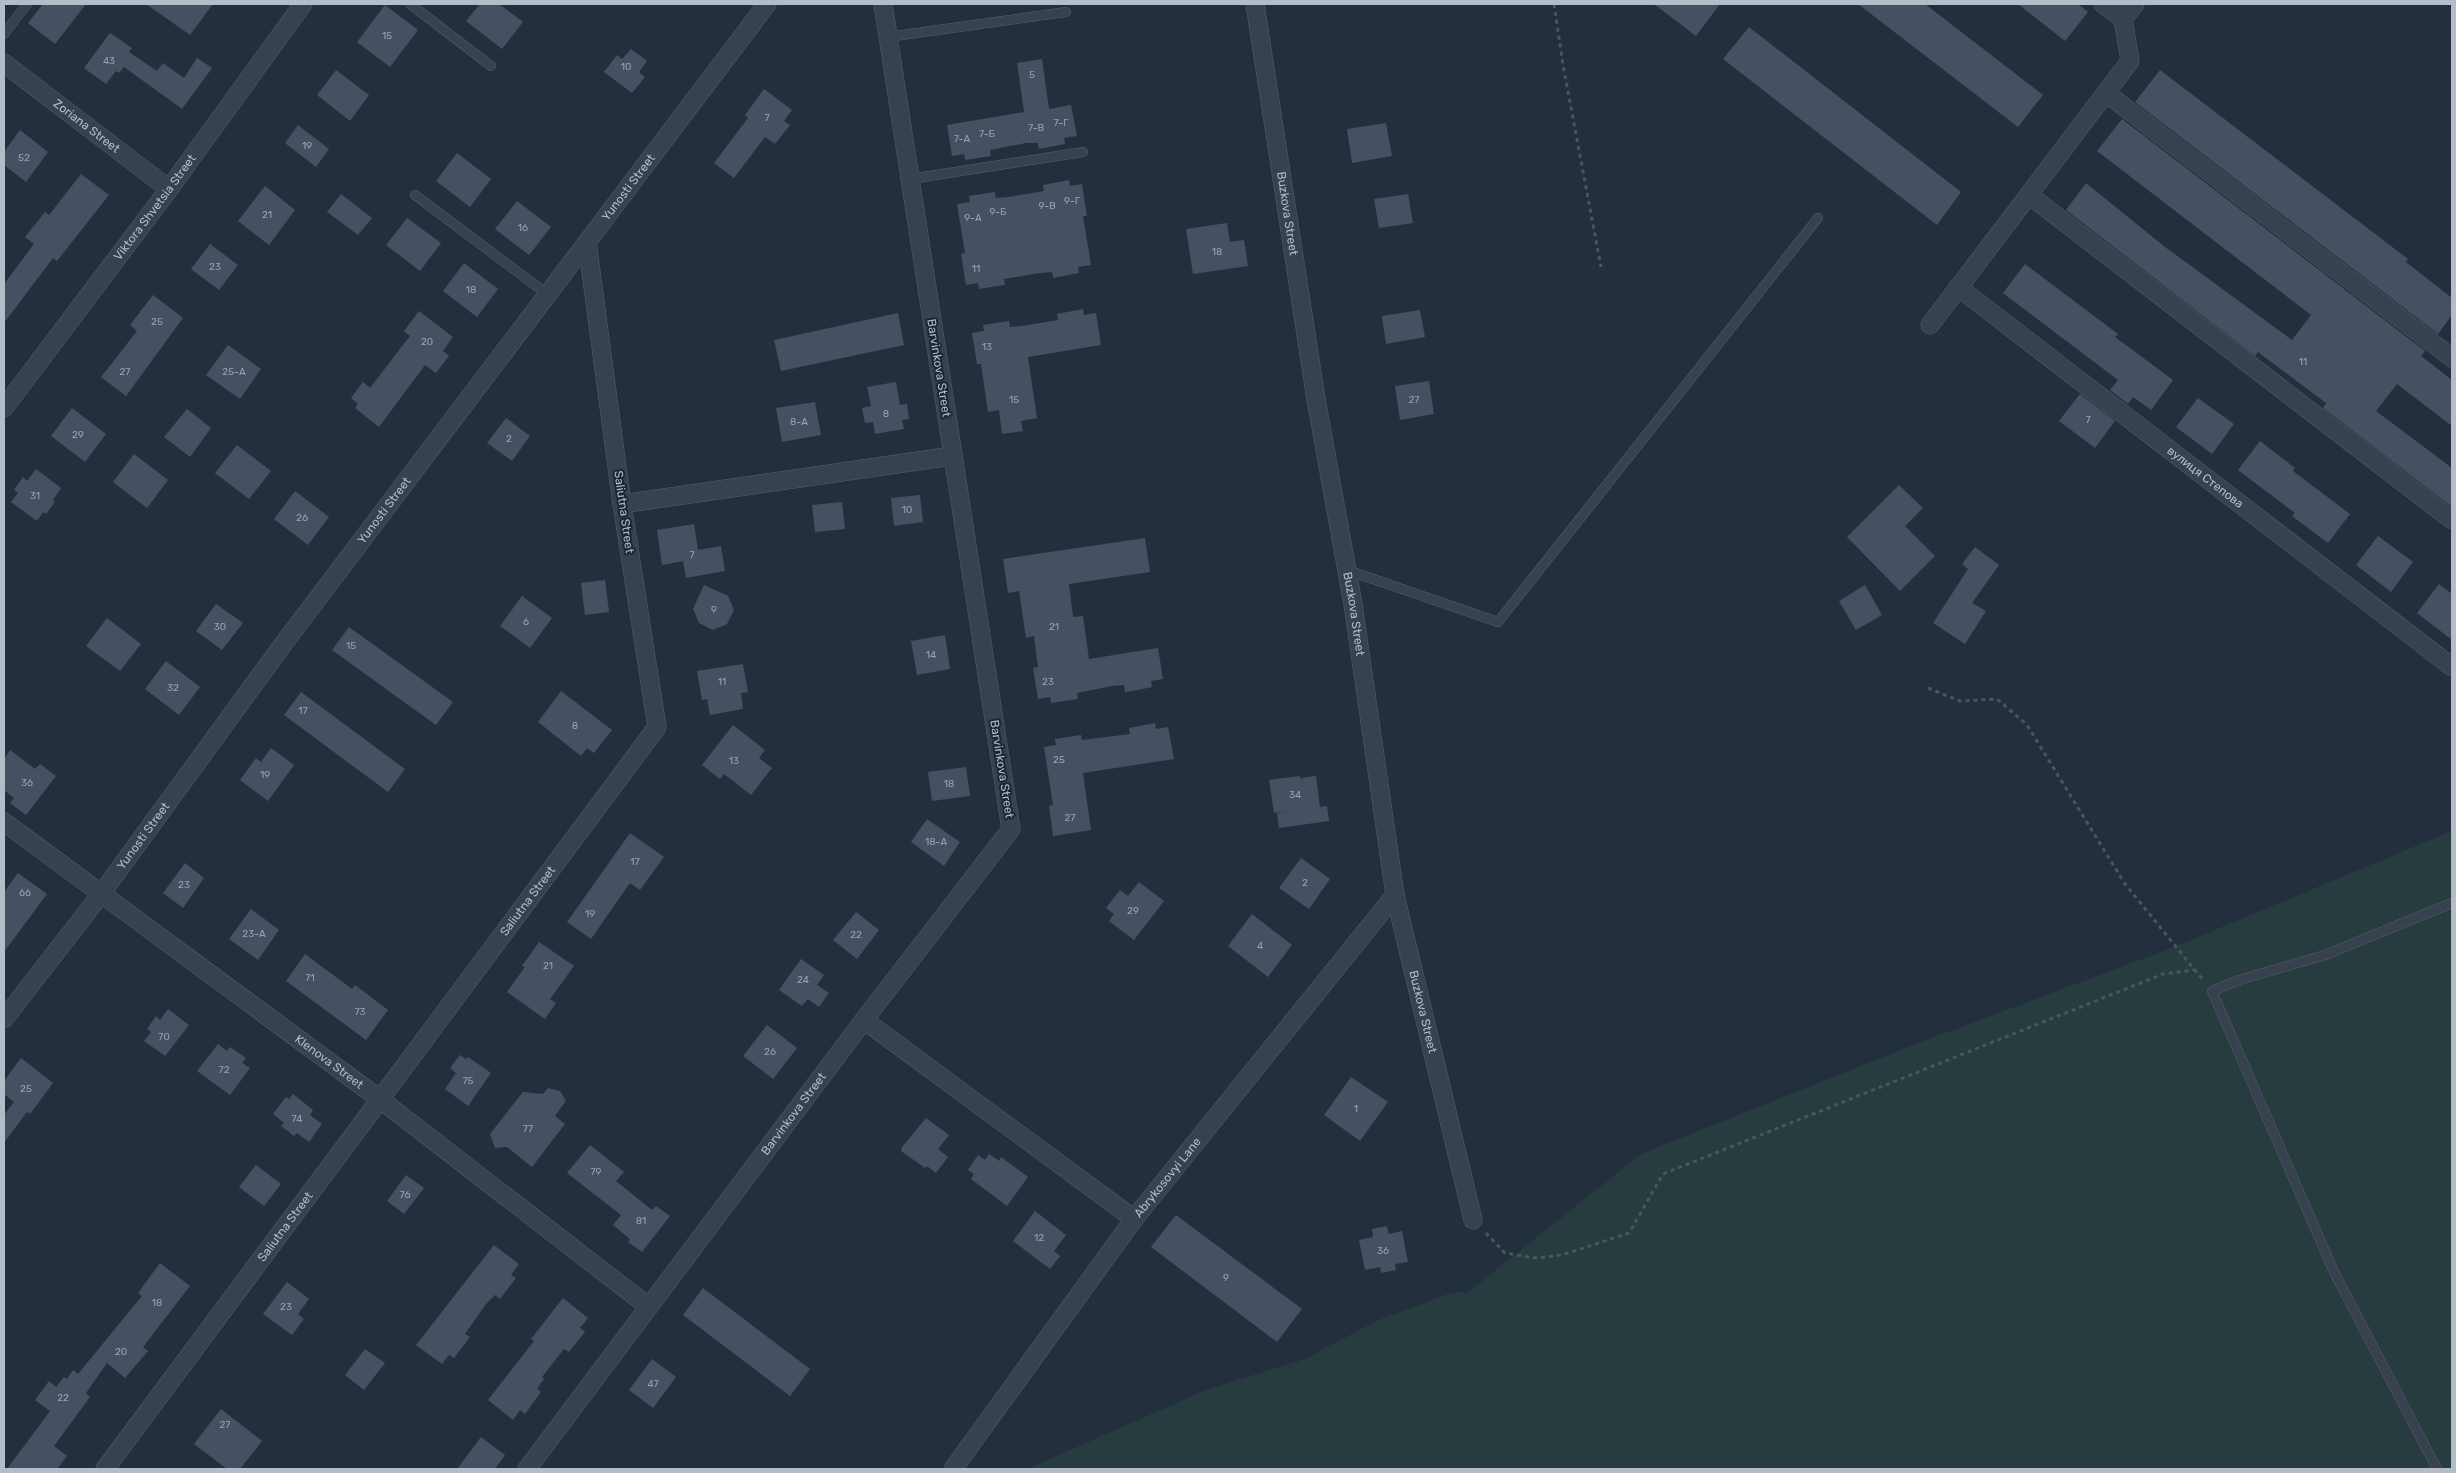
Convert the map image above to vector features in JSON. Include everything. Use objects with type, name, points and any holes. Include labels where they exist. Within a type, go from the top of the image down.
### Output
[{"type":"street","name":"Viktora Shvetsia Street","points":[[4,408],[169,189],[303,4]]},
{"type":"street","name":"Yunosti Street","points":[[4,1019],[101,894],[284,643],[767,4]]},
{"type":"street","name":"Barvinkova Street","points":[[527,1469],[864,1020],[1011,829],[883,4]]},
{"type":"street","name":"Buzkova Street","points":[[1254,4],[1316,399],[1347,570],[1395,895],[1473,1220]]},
{"type":"street","points":[[1930,324],[2130,61],[2123,19],[2103,4]]},
{"type":"street","points":[[2123,19],[2135,4]]},
{"type":"street","name":"Zoriana Street","points":[[4,63],[169,189]]},
{"type":"street","points":[[2106,93],[2452,358]]},
{"type":"street","points":[[2029,195],[2452,520]]},
{"type":"street","name":"Saliutna Street","points":[[105,1469],[657,727],[622,504],[587,242]]},
{"type":"street","name":"вулиця Степова","points":[[1958,287],[2452,667]]},
{"type":"street","points":[[622,504],[952,456]]},
{"type":"street","name":"Klenova Street","points":[[4,822],[381,1100],[649,1307]]},
{"type":"street","name":"Abrykosovyi Lane","points":[[952,1469],[1134,1219],[1395,895]]},
{"type":"street","points":[[864,1020],[1134,1219]]},
{"type":"lane","points":[[4,34],[27,4]]},
{"type":"lane","points":[[410,4],[491,66]]},
{"type":"lane","points":[[888,37],[1066,12]]},
{"type":"lane","points":[[910,179],[1083,152]]},
{"type":"lane","points":[[415,195],[547,294]]},
{"type":"lane","points":[[1347,570],[1498,622],[1818,218]]},
{"type":"lane","points":[[2437,1469],[2334,1272],[2212,991],[2239,980],[2325,956],[2452,904]]},
{"type":"path","points":[[1554,4],[1563,65],[1601,267]]},
{"type":"path","points":[[1928,688],[1960,700],[1997,700],[2027,725],[2124,884],[2212,991]]},
{"type":"path","points":[[1473,1220],[1505,1253],[1536,1258],[1562,1255],[1630,1233],[1663,1174],[2163,974],[2195,970]]},
{"type":"green space","points":[[2452,831],[2452,1469],[1027,1469],[1206,1390],[1305,1359],[1376,1321],[1451,1293],[1468,1292],[1641,1154],[1908,1047],[2169,949]]},
{"type":"building","points":[[43,4],[86,4],[55,44],[28,23]]},
{"type":"building","points":[[146,4],[213,4],[190,35]]},
{"type":"building","points":[[480,4],[499,4],[523,22],[502,49],[466,21]]},
{"type":"building","points":[[1654,4],[1720,4],[1696,36]]},
{"type":"building","points":[[1858,4],[1925,4],[2043,95],[2018,127]]},
{"type":"building","points":[[2018,4],[2078,4],[2088,12],[2065,41]]},
{"type":"building","points":[[385,5],[418,30],[390,67],[357,42]]},
{"type":"building","points":[[1749,27],[1961,192],[1937,225],[1723,59]]},
{"type":"building","points":[[110,33],[132,48],[129,52],[157,71],[163,63],[184,78],[197,58],[212,68],[182,109],[124,67],[119,73],[116,71],[106,84],[84,68]]},
{"type":"building","points":[[631,49],[647,61],[639,72],[645,77],[632,93],[604,72],[617,55],[622,59]]},
{"type":"building","points":[[1042,59],[1049,109],[1071,105],[1077,136],[1064,138],[1065,144],[1039,149],[1038,143],[1026,143],[990,150],[991,156],[965,160],[964,154],[952,156],[947,125],[1024,112],[1017,63]]},
{"type":"building","points":[[336,70],[369,95],[350,121],[317,95]]},
{"type":"building","points":[[2160,70],[2408,259],[2406,262],[2452,298],[2452,315],[2438,334],[2135,102]]},
{"type":"building","points":[[764,89],[792,110],[784,121],[790,125],[775,144],[765,137],[734,178],[714,163],[748,118],[745,115]]},
{"type":"building","points":[[2122,119],[2425,351],[2421,356],[2452,380],[2452,426],[2397,384],[2376,411],[2452,468],[2452,507],[2323,408],[2326,403],[2258,352],[2255,356],[2066,210],[2086,183],[2165,247],[2292,340],[2311,315],[2097,151]]},
{"type":"building","points":[[1386,123],[1392,156],[1352,163],[1347,129]]},
{"type":"building","points":[[298,125],[329,149],[316,167],[285,143]]},
{"type":"building","points":[[20,130],[48,152],[26,182],[4,165],[4,152]]},
{"type":"building","points":[[457,153],[491,179],[470,207],[436,181]]},
{"type":"building","points":[[81,174],[109,195],[57,261],[53,258],[4,323],[4,284],[34,244],[25,237],[45,212],[49,215]]},
{"type":"building","points":[[1069,180],[1070,186],[1082,184],[1087,216],[1083,216],[1091,265],[1078,267],[1079,273],[1053,278],[1052,272],[1004,279],[1005,285],[979,289],[978,283],[966,285],[961,254],[965,253],[957,204],[970,202],[969,196],[995,192],[996,198],[1044,191],[1043,185]]},
{"type":"building","points":[[265,186],[295,210],[269,245],[238,221]]},
{"type":"building","points":[[341,194],[372,218],[358,235],[327,212]]},
{"type":"building","points":[[1408,194],[1413,223],[1379,228],[1374,199]]},
{"type":"building","points":[[517,201],[551,227],[529,255],[495,229]]},
{"type":"building","points":[[407,218],[441,243],[420,271],[386,245]]},
{"type":"building","points":[[1227,223],[1230,242],[1244,240],[1248,266],[1193,274],[1186,229]]},
{"type":"building","points":[[210,244],[238,265],[219,290],[191,269]]},
{"type":"building","points":[[464,263],[498,289],[477,317],[443,291]]},
{"type":"building","points":[[2025,264],[2118,334],[2115,337],[2173,380],[2151,410],[2133,397],[2128,404],[2110,390],[2118,380],[2003,293]]},
{"type":"building","points":[[153,295],[183,318],[126,396],[101,377],[137,331],[130,325]]},
{"type":"building","points":[[1083,309],[1084,315],[1096,313],[1101,345],[1028,357],[1037,418],[1021,421],[1023,431],[1002,434],[999,410],[988,412],[981,364],[977,364],[972,333],[984,331],[983,325],[1009,321],[1010,327],[1022,326],[1058,320],[1057,314]]},
{"type":"building","points":[[1420,310],[1425,337],[1386,344],[1382,316]]},
{"type":"building","points":[[419,311],[453,337],[443,351],[449,356],[436,373],[425,365],[379,427],[355,408],[358,404],[351,398],[363,382],[370,388],[410,336],[404,331]]},
{"type":"building","points":[[898,313],[904,345],[781,371],[774,340]]},
{"type":"building","points":[[228,345],[261,369],[240,399],[206,375]]},
{"type":"building","points":[[1429,381],[1434,414],[1400,420],[1395,386]]},
{"type":"building","points":[[896,382],[900,405],[907,404],[909,419],[902,420],[904,429],[875,434],[873,422],[865,423],[862,408],[871,406],[867,387]]},
{"type":"building","points":[[2080,394],[2115,421],[2095,448],[2059,421]]},
{"type":"building","points":[[2198,398],[2234,424],[2212,454],[2176,427]]},
{"type":"building","points":[[815,402],[821,435],[782,442],[776,408]]},
{"type":"building","points":[[72,408],[106,434],[85,462],[51,436]]},
{"type":"building","points":[[187,409],[211,428],[190,457],[164,437]]},
{"type":"building","points":[[506,418],[530,436],[512,461],[487,443]]},
{"type":"building","points":[[2260,441],[2295,468],[2293,471],[2350,514],[2328,543],[2292,516],[2295,513],[2238,470]]},
{"type":"building","points":[[237,445],[271,471],[249,499],[215,473]]},
{"type":"building","points":[[134,454],[168,480],[147,508],[113,482]]},
{"type":"building","points":[[36,469],[61,488],[53,500],[55,502],[46,514],[43,512],[37,521],[11,502],[18,493],[14,490],[23,477],[27,481]]},
{"type":"building","points":[[1899,485],[1923,508],[1905,526],[1935,556],[1900,591],[1847,537]]},
{"type":"building","points":[[295,491],[329,517],[308,545],[274,519]]},
{"type":"building","points":[[920,495],[923,522],[894,526],[891,498]]},
{"type":"building","points":[[842,502],[845,529],[815,532],[812,505]]},
{"type":"building","points":[[694,524],[698,550],[721,546],[725,571],[686,578],[683,561],[662,565],[657,530]]},
{"type":"building","points":[[2378,536],[2413,562],[2391,592],[2356,565]]},
{"type":"building","points":[[1145,538],[1150,572],[1069,584],[1073,617],[1083,616],[1089,659],[1158,648],[1163,679],[1151,681],[1152,687],[1138,690],[1125,692],[1124,685],[1112,686],[1077,693],[1078,699],[1051,703],[1050,697],[1038,699],[1033,668],[1038,667],[1034,636],[1026,638],[1019,591],[1008,593],[1003,559]]},
{"type":"building","points":[[1975,547],[1999,565],[1972,603],[1986,611],[1965,644],[1933,623],[1968,569],[1962,564]]},
{"type":"building","points":[[605,580],[609,612],[585,615],[581,583]]},
{"type":"building","points":[[2439,584],[2452,594],[2452,640],[2417,613]]},
{"type":"building","points":[[704,585],[728,596],[734,610],[727,624],[713,630],[699,623],[693,609]]},
{"type":"building","points":[[1865,585],[1882,615],[1856,630],[1839,601]]},
{"type":"building","points":[[522,596],[552,618],[530,648],[500,626]]},
{"type":"building","points":[[216,604],[243,623],[222,650],[196,631]]},
{"type":"building","points":[[107,618],[141,644],[120,671],[86,646]]},
{"type":"building","points":[[349,627],[453,702],[436,725],[332,650]]},
{"type":"building","points":[[945,635],[950,669],[917,675],[911,641]]},
{"type":"building","points":[[166,661],[200,687],[179,715],[145,689]]},
{"type":"building","points":[[743,664],[748,692],[741,693],[743,709],[710,715],[707,699],[702,700],[697,671]]},
{"type":"building","points":[[561,691],[612,730],[594,753],[587,748],[581,756],[538,722]]},
{"type":"building","points":[[301,692],[405,769],[388,792],[284,715]]},
{"type":"building","points":[[1155,723],[1156,729],[1168,727],[1174,759],[1083,773],[1091,830],[1053,836],[1049,806],[1053,805],[1044,747],[1056,745],[1055,739],[1081,735],[1082,740],[1130,734],[1129,728]]},
{"type":"building","points":[[733,725],[765,750],[759,758],[772,768],[751,795],[724,774],[720,779],[702,765]]},
{"type":"building","points":[[271,748],[294,765],[268,801],[240,780],[256,758],[261,762]]},
{"type":"building","points":[[10,750],[35,769],[40,764],[56,776],[26,815],[10,803],[14,798],[4,790],[4,759]]},
{"type":"building","points":[[966,767],[970,796],[932,801],[928,772]]},
{"type":"building","points":[[1300,776],[1302,785],[1301,778],[1316,776],[1320,807],[1327,806],[1329,821],[1279,828],[1277,813],[1287,811],[1274,813],[1269,780]]},
{"type":"building","points":[[927,819],[960,842],[944,866],[911,842]]},
{"type":"building","points":[[630,833],[664,857],[640,890],[630,883],[591,939],[567,922]]},
{"type":"building","points":[[1301,858],[1330,879],[1309,909],[1279,888]]},
{"type":"building","points":[[185,863],[204,878],[183,908],[163,893]]},
{"type":"building","points":[[18,873],[47,894],[4,952],[4,892]]},
{"type":"building","points":[[1139,882],[1164,901],[1134,940],[1109,921],[1114,914],[1106,908],[1120,890],[1128,896]]},
{"type":"building","points":[[251,909],[279,930],[258,960],[229,939]]},
{"type":"building","points":[[856,912],[879,930],[857,959],[833,940]]},
{"type":"building","points":[[1252,914],[1292,945],[1268,977],[1228,946]]},
{"type":"building","points":[[539,942],[574,966],[550,999],[556,1003],[545,1019],[507,992],[525,967],[522,966]]},
{"type":"building","points":[[305,954],[352,989],[355,985],[388,1010],[366,1040],[286,981]]},
{"type":"building","points":[[801,959],[824,975],[817,985],[829,993],[819,1007],[808,999],[802,1006],[779,990]]},
{"type":"building","points":[[168,1009],[189,1025],[165,1056],[144,1041],[151,1032],[147,1029],[156,1016],[160,1020]]},
{"type":"building","points":[[767,1025],[797,1048],[773,1079],[743,1056]]},
{"type":"building","points":[[218,1044],[227,1051],[230,1047],[246,1058],[242,1063],[250,1068],[230,1095],[197,1071]]},
{"type":"building","points":[[460,1055],[466,1059],[468,1057],[491,1073],[468,1106],[445,1089],[456,1073],[450,1068]]},
{"type":"building","points":[[21,1058],[53,1083],[30,1114],[27,1112],[4,1143],[4,1115],[14,1102],[4,1094],[4,1081]]},
{"type":"building","points":[[1351,1077],[1388,1102],[1360,1141],[1324,1115]]},
{"type":"building","points":[[548,1088],[560,1091],[566,1101],[555,1116],[565,1124],[532,1167],[507,1147],[495,1148],[490,1134],[523,1092],[543,1094]]},
{"type":"building","points":[[293,1094],[313,1110],[310,1115],[322,1124],[309,1142],[297,1133],[294,1136],[281,1126],[284,1123],[273,1114],[286,1097],[289,1099]]},
{"type":"building","points":[[926,1118],[949,1135],[938,1149],[948,1157],[936,1173],[927,1166],[925,1168],[901,1151],[902,1147]]},
{"type":"building","points":[[590,1145],[624,1172],[616,1181],[652,1210],[656,1206],[670,1216],[642,1252],[628,1242],[630,1239],[613,1225],[621,1215],[567,1173]]},
{"type":"building","points":[[989,1154],[999,1161],[1001,1157],[1028,1177],[1007,1206],[971,1179],[974,1174],[968,1170],[978,1155],[985,1160]]},
{"type":"building","points":[[256,1165],[281,1184],[264,1206],[239,1187]]},
{"type":"building","points":[[406,1175],[424,1188],[404,1214],[387,1201]]},
{"type":"building","points":[[1035,1211],[1066,1235],[1054,1251],[1060,1256],[1050,1269],[1013,1241]]},
{"type":"building","points":[[1176,1215],[1302,1309],[1277,1342],[1151,1247]]},
{"type":"building","points":[[1387,1226],[1389,1234],[1402,1231],[1408,1262],[1395,1264],[1396,1270],[1381,1273],[1380,1267],[1365,1270],[1359,1240],[1373,1237],[1372,1229]]},
{"type":"building","points":[[494,1245],[519,1264],[511,1275],[516,1278],[500,1299],[495,1295],[486,1304],[465,1334],[470,1337],[454,1358],[449,1355],[442,1364],[416,1345]]},
{"type":"building","points":[[160,1263],[190,1286],[143,1347],[148,1351],[125,1378],[107,1363],[86,1393],[90,1397],[54,1446],[67,1456],[57,1469],[7,1469],[50,1411],[35,1400],[49,1381],[56,1387],[64,1377],[67,1379],[73,1370],[78,1374],[142,1296],[138,1293]]},
{"type":"building","points":[[287,1282],[309,1299],[298,1314],[304,1319],[292,1335],[263,1314]]},
{"type":"building","points":[[703,1288],[810,1369],[790,1396],[683,1315]]},
{"type":"building","points":[[563,1298],[588,1318],[580,1328],[585,1332],[569,1352],[564,1349],[542,1377],[544,1379],[537,1389],[541,1392],[525,1414],[520,1410],[513,1420],[488,1400],[534,1341],[531,1339]]},
{"type":"building","points":[[365,1349],[385,1363],[364,1390],[345,1375]]},
{"type":"building","points":[[652,1359],[676,1377],[653,1408],[629,1390]]},
{"type":"building","points":[[221,1409],[262,1441],[240,1469],[227,1469],[194,1444]]},
{"type":"building","points":[[481,1437],[505,1455],[495,1469],[457,1469]]}]
